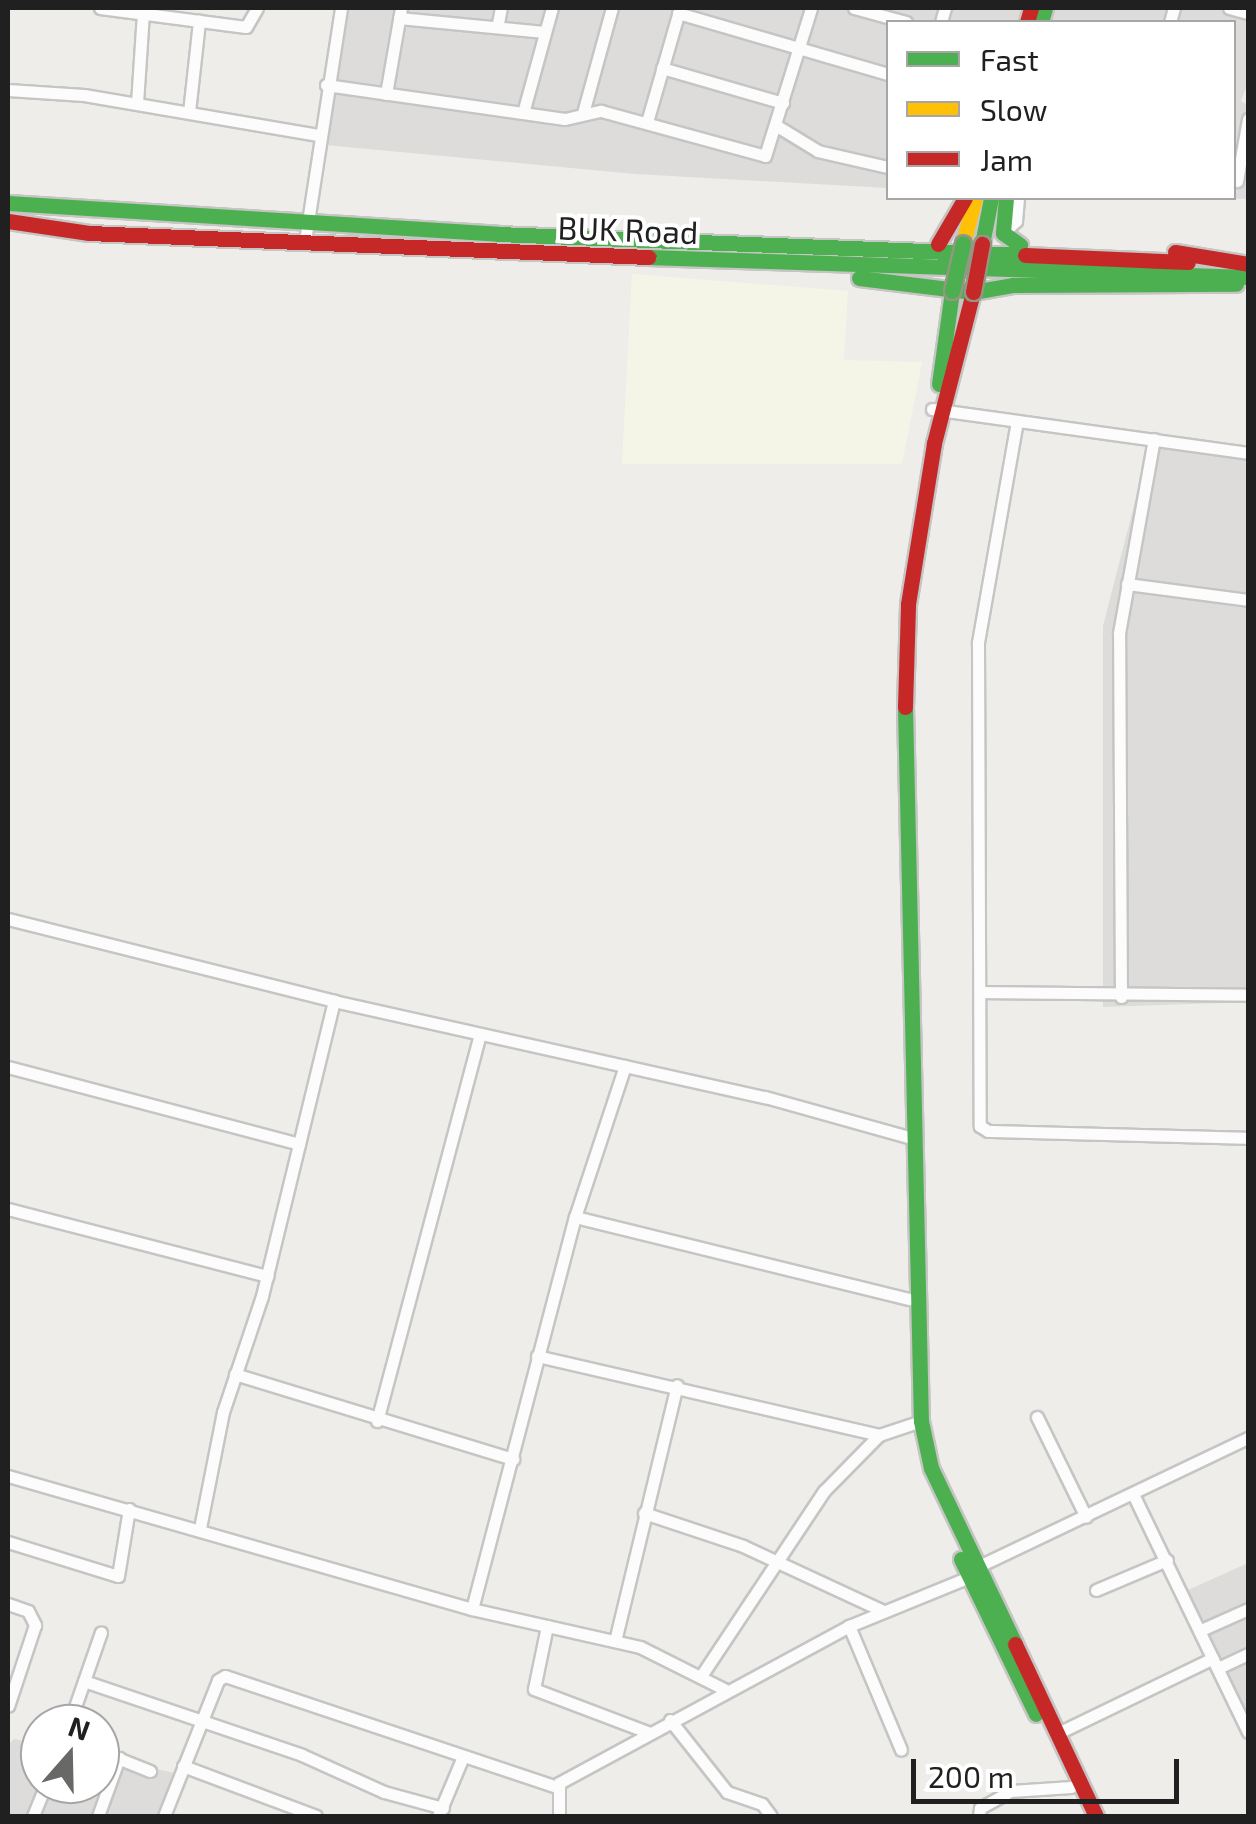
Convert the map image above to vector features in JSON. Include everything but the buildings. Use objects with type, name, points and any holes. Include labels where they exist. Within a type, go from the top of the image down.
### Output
[{"type":"main road","points":[[938,244],[964,200]]},
{"type":"main road","points":[[975,200],[952,291],[937,410],[899,604],[909,1299],[917,1421],[922,1471],[1096,1816]]},
{"type":"main road","points":[[937,410],[972,292],[991,200]]},
{"type":"main road","points":[[1006,200],[1004,233],[1020,245]]},
{"type":"main road","name":"BUK Road","points":[[8,203],[647,240],[1248,264]]},
{"type":"main road","name":"BUK Road","points":[[8,221],[89,232],[666,258],[1248,278]]},
{"type":"main road","points":[[647,240],[1020,245],[1197,253],[1248,264]]},
{"type":"main road","points":[[666,258],[702,269],[888,280],[972,292],[1013,286],[1216,288],[1248,278]]},
{"type":"main road","points":[[907,1139],[917,1421]]},
{"type":"main road","points":[[973,1572],[1085,1816]]},
{"type":"street","points":[[100,8],[250,26],[257,8]]},
{"type":"street","points":[[305,241],[317,135],[341,8]]},
{"type":"street","points":[[458,22],[460,8]]},
{"type":"street","points":[[498,23],[501,8]]},
{"type":"street","points":[[523,113],[552,8]]},
{"type":"street","points":[[582,113],[610,8]]},
{"type":"street","points":[[326,85],[564,119],[582,113],[647,122],[765,156],[811,8]]},
{"type":"street","points":[[854,8],[899,20]]},
{"type":"street","points":[[1229,8],[1248,13]]},
{"type":"street","points":[[647,122],[679,10],[886,73]]},
{"type":"street","points":[[386,94],[400,13],[544,32]]},
{"type":"street","points":[[137,103],[143,14]]},
{"type":"street","points":[[189,112],[199,21]]},
{"type":"street","points":[[662,68],[783,103]]},
{"type":"street","points":[[8,90],[137,103],[317,135]]},
{"type":"street","points":[[1240,181],[1248,119]]},
{"type":"street","points":[[776,126],[818,151],[886,167]]},
{"type":"street","points":[[1004,233],[1016,221],[1018,200]]},
{"type":"street","points":[[937,410],[1248,453]]},
{"type":"street","points":[[1017,421],[978,644],[984,1130],[1248,1138]]},
{"type":"street","points":[[1121,997],[1119,633],[1154,439]]},
{"type":"street","points":[[1127,584],[1248,600]]},
{"type":"street","points":[[8,919],[334,1002],[827,1113],[907,1139]]},
{"type":"street","points":[[981,992],[1248,996]]},
{"type":"street","points":[[200,1528],[235,1374],[267,1276],[334,1002]]},
{"type":"street","points":[[376,1421],[480,1034]]},
{"type":"street","points":[[8,1066],[299,1144]]},
{"type":"street","points":[[472,1609],[575,1217],[625,1066]]},
{"type":"street","points":[[8,1209],[267,1276]]},
{"type":"street","points":[[575,1217],[909,1299]]},
{"type":"street","points":[[537,1356],[879,1435]]},
{"type":"street","points":[[235,1374],[376,1421],[513,1459]]},
{"type":"street","points":[[615,1640],[677,1386]]},
{"type":"street","points":[[1036,1417],[1086,1517]]},
{"type":"street","points":[[703,1673],[824,1491],[879,1435],[917,1421]]},
{"type":"street","points":[[164,1816],[200,1725],[225,1676],[462,1759],[557,1787],[724,1689],[1248,1438]]},
{"type":"street","points":[[8,1476],[472,1609],[615,1640],[703,1673],[724,1689]]},
{"type":"street","points":[[1133,1494],[1248,1732]]},
{"type":"street","points":[[8,1542],[118,1576],[129,1509]]},
{"type":"street","points":[[644,1513],[775,1560],[883,1611]]},
{"type":"street","points":[[1096,1590],[1166,1560]]},
{"type":"street","points":[[8,1604],[35,1617],[13,1674],[8,1706]]},
{"type":"street","points":[[1201,1630],[1248,1609]]},
{"type":"street","points":[[547,1626],[534,1689],[647,1732]]},
{"type":"street","points":[[850,1626],[901,1750]]},
{"type":"street","points":[[76,1704],[102,1632]]},
{"type":"street","points":[[1056,1734],[1216,1663],[1248,1654]]},
{"type":"street","points":[[84,1682],[440,1812],[462,1759]]},
{"type":"street","points":[[670,1720],[727,1792],[762,1804],[771,1816]]},
{"type":"street","points":[[120,1758],[150,1771]]},
{"type":"street","points":[[183,1766],[316,1816]]},
{"type":"street","points":[[979,1816],[980,1808],[1011,1791],[1071,1786]]},
{"type":"street","points":[[557,1787],[559,1816]]},
{"type":"shaded area","points":[[349,8],[1248,8],[1248,83],[1241,101],[1248,105],[1248,199],[1236,199],[1236,20],[886,20],[886,188],[635,174],[325,145]]},
{"type":"shaded area","points":[[632,274],[848,291],[844,360],[922,362],[902,464],[622,464]]},
{"type":"shaded area","points":[[1150,443],[1248,452],[1248,1002],[1103,1007],[1103,626]]},
{"type":"shaded area","points":[[1248,1563],[1248,1739],[1179,1594]]},
{"type":"shaded area","points":[[14,1739],[20,1740],[20,1804],[120,1804],[120,1761],[175,1773],[161,1816],[8,1816],[8,1745]]},
{"type":"traffic: fast","points":[[1042,20],[1045,8]]},
{"type":"traffic: fast","points":[[982,244],[991,200]]},
{"type":"traffic: fast","points":[[1006,200],[1003,233],[1020,245]]},
{"type":"traffic: fast","points":[[8,203],[498,234],[1025,255]]},
{"type":"traffic: fast","points":[[952,291],[963,243]]},
{"type":"traffic: fast","points":[[648,257],[1248,277]]},
{"type":"traffic: fast","points":[[859,278],[973,292],[1013,285],[1236,284]]},
{"type":"traffic: fast","points":[[939,384],[952,291]]},
{"type":"traffic: fast","points":[[905,707],[921,1421],[931,1468],[1015,1644]]},
{"type":"traffic: fast","points":[[961,1559],[1036,1714]]},
{"type":"traffic: slow","points":[[963,243],[974,200]]},
{"type":"traffic: jam","points":[[1028,20],[1031,8]]},
{"type":"traffic: jam","points":[[938,244],[964,200]]},
{"type":"traffic: jam","points":[[8,221],[89,233],[648,257]]},
{"type":"traffic: jam","points":[[973,292],[982,244]]},
{"type":"traffic: jam","points":[[1175,252],[1248,264]]},
{"type":"traffic: jam","points":[[1025,255],[1188,262]]},
{"type":"traffic: jam","points":[[905,707],[908,604],[934,443],[973,292]]},
{"type":"traffic: jam","points":[[1015,1644],[1096,1816]]}]
